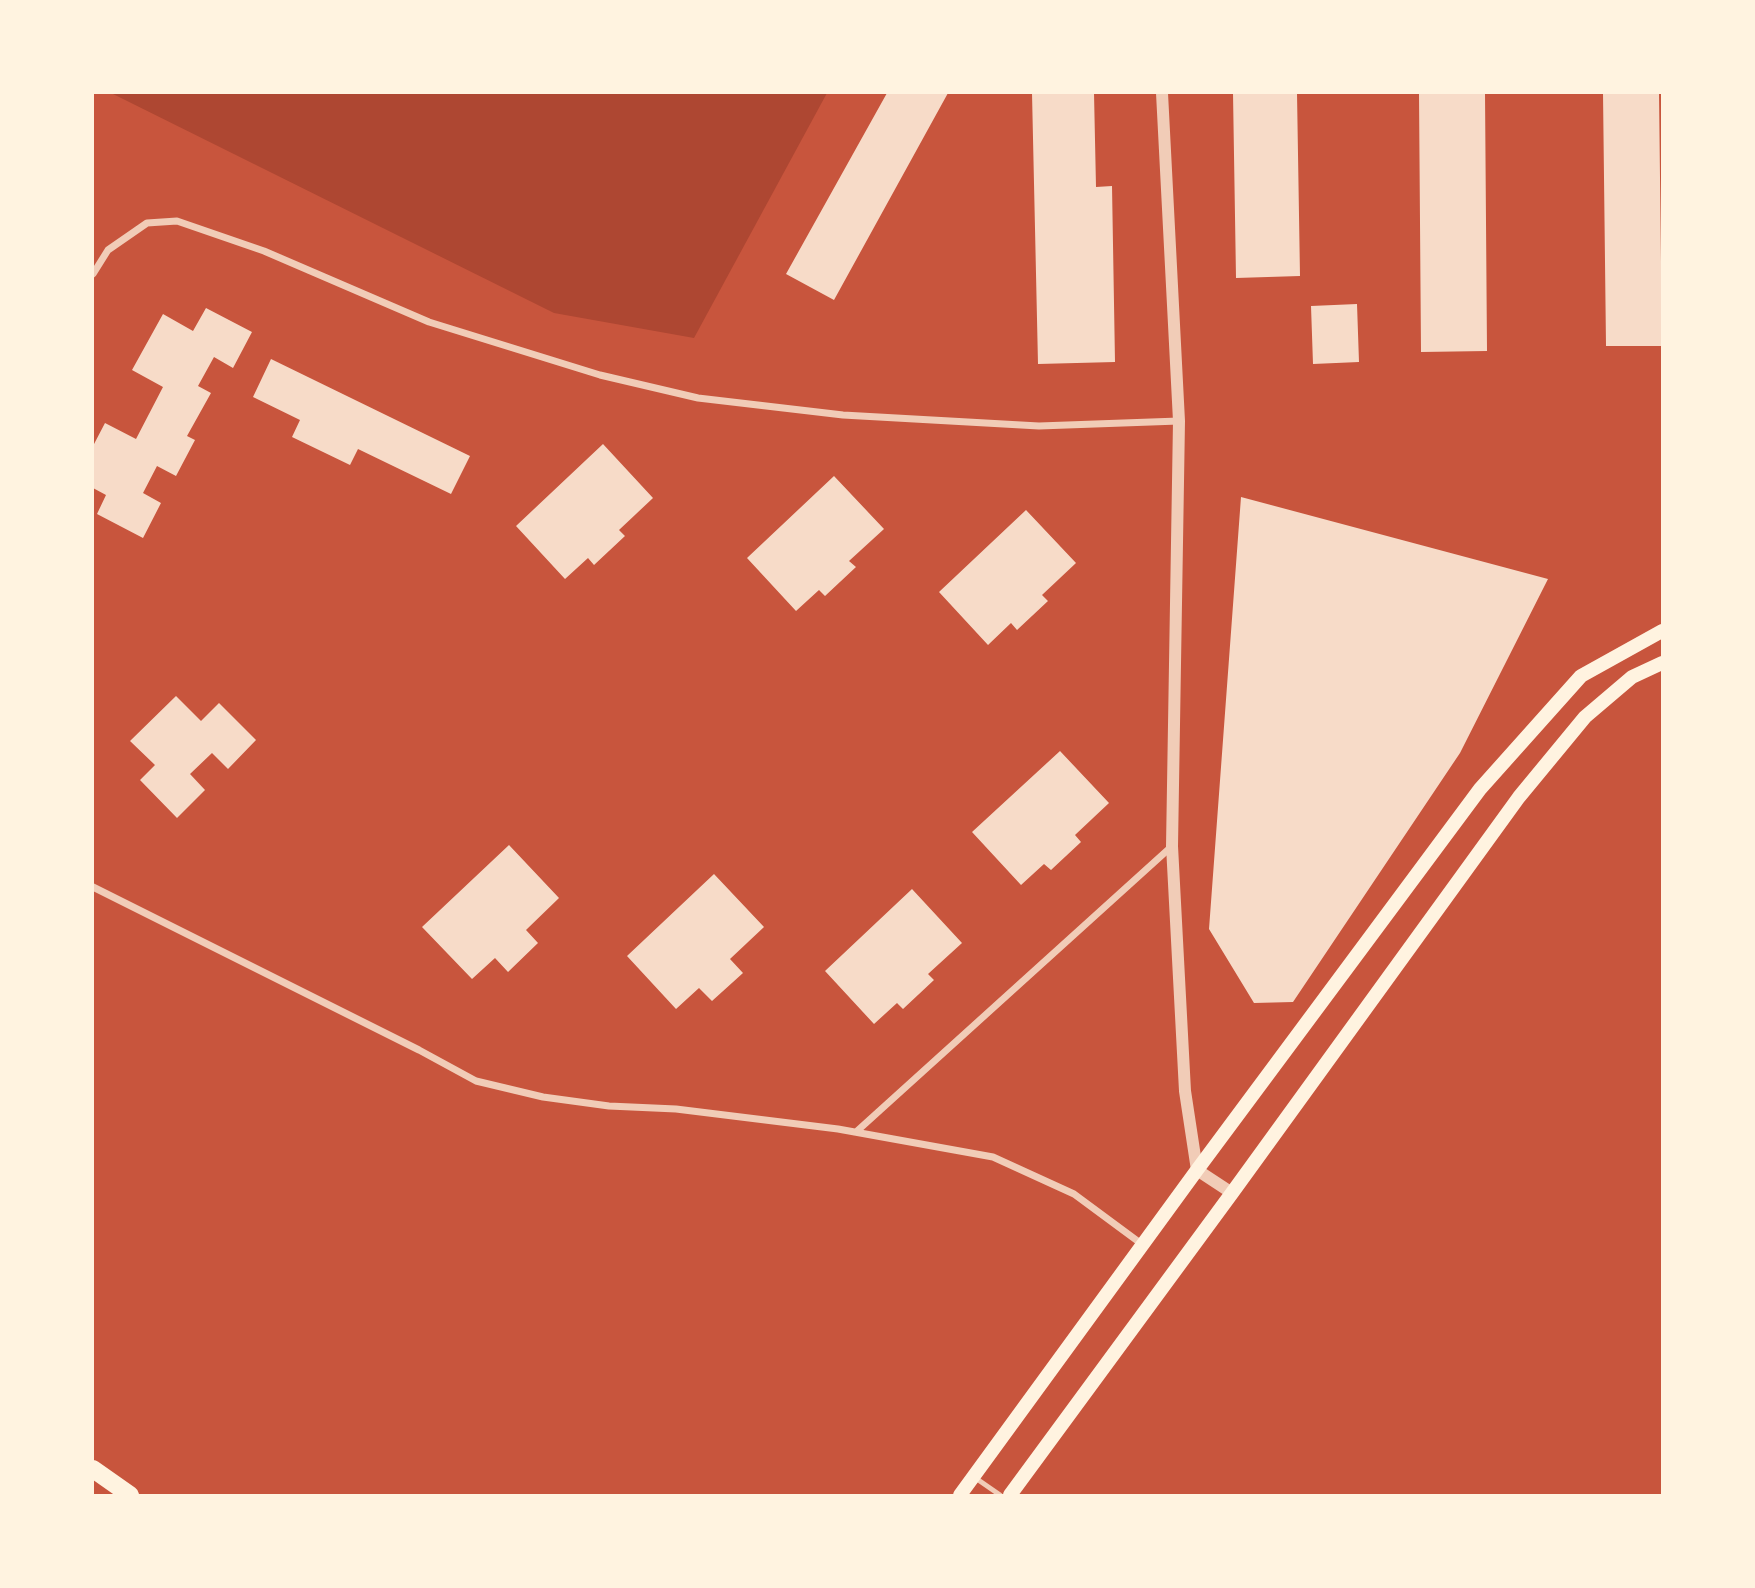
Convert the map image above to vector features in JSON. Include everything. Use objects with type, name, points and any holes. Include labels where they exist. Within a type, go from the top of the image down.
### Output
[{"type":"main road","points":[[960,1495],[1480,789],[1581,676],[1662,631]]},
{"type":"main road","points":[[1010,1495],[1519,797],[1584,716],[1632,677],[1662,663]]},
{"type":"main road","points":[[93,1469],[130,1495]]},
{"type":"street","points":[[1162,93],[1179,421],[1172,846],[1185,1091],[1197,1170],[1232,1193]]},
{"type":"street","points":[[93,274],[108,250],[146,223],[177,220],[264,251],[429,322],[600,375],[698,398],[842,415],[1039,426],[1179,421]]},
{"type":"street","points":[[856,1132],[1172,846]]},
{"type":"street","points":[[93,887],[419,1049],[475,1081],[556,1098],[856,1132],[993,1157],[1074,1194],[1143,1245]]},
{"type":"lane","points":[[974,1477],[1000,1495]]},
{"type":"shaded area","points":[[111,93],[827,93],[694,338],[554,313]]},
{"type":"building","points":[[887,93],[948,93],[834,300],[786,274]]},
{"type":"building","points":[[1032,93],[1094,93],[1096,187],[1112,186],[1115,362],[1038,364]]},
{"type":"building","points":[[1233,93],[1297,93],[1300,276],[1236,278]]},
{"type":"building","points":[[1419,93],[1485,93],[1487,351],[1421,352]]},
{"type":"building","points":[[1603,93],[1659,93],[1662,346],[1606,346]]},
{"type":"building","points":[[1357,304],[1359,362],[1313,364],[1311,306]]},
{"type":"building","points":[[206,308],[252,332],[233,368],[214,357],[198,386],[211,393],[187,436],[195,440],[176,476],[157,466],[143,493],[161,503],[143,538],[97,514],[106,495],[93,488],[93,446],[105,423],[136,439],[163,387],[132,370],[163,314],[193,331]]},
{"type":"building","points":[[271,359],[470,456],[451,494],[358,449],[350,465],[292,437],[300,420],[253,397]]},
{"type":"building","points":[[603,444],[653,498],[619,530],[625,536],[594,565],[588,558],[565,579],[516,526]]},
{"type":"building","points":[[834,476],[884,529],[849,561],[856,567],[825,596],[819,590],[796,611],[747,558]]},
{"type":"building","points":[[1241,497],[1548,579],[1460,753],[1293,1002],[1254,1003],[1209,929]]},
{"type":"building","points":[[1026,510],[1076,563],[1042,595],[1048,601],[1017,630],[1011,623],[988,645],[939,592]]},
{"type":"building","points":[[176,696],[201,721],[219,703],[256,740],[228,769],[212,753],[190,774],[205,790],[177,818],[140,780],[155,765],[130,741]]},
{"type":"building","points":[[1060,751],[1109,803],[1075,835],[1081,842],[1051,870],[1044,864],[1021,885],[972,832]]},
{"type":"building","points":[[509,845],[559,898],[526,930],[538,943],[508,972],[495,958],[472,979],[422,927]]},
{"type":"building","points":[[714,874],[764,927],[730,959],[743,973],[712,1001],[699,988],[676,1009],[627,956]]},
{"type":"building","points":[[912,889],[962,943],[928,974],[934,980],[903,1009],[897,1003],[874,1024],[825,971]]}]
